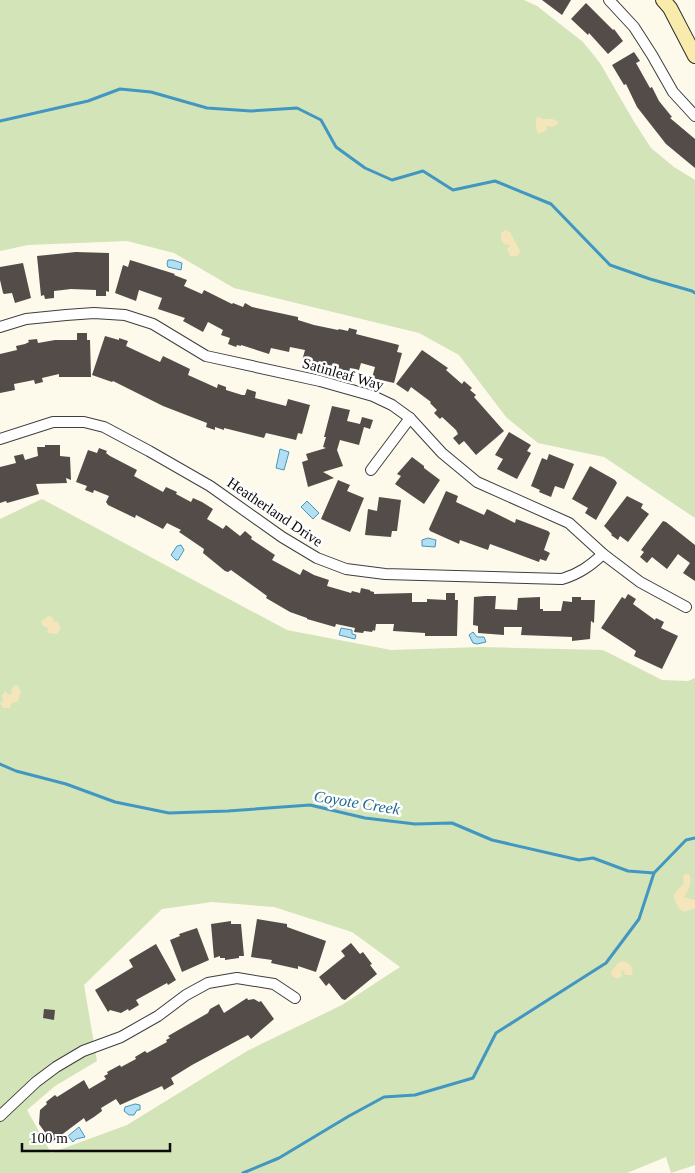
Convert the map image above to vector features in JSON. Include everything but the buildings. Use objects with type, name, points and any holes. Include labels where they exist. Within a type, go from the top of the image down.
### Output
[{"type":"street","points":[[609,0],[634,26],[673,92],[695,116]]},
{"type":"street","points":[[664,0],[695,56]]},
{"type":"street","name":"Satinleaf Way","points":[[0,328],[26,319],[66,314],[125,315],[153,324],[206,356],[320,381],[372,396],[392,405],[410,418],[442,453],[477,482],[569,523],[603,554],[640,582],[686,607]]},
{"type":"street","points":[[371,470],[410,418]]},
{"type":"street","name":"Heatherland Drive","points":[[0,439],[53,422],[84,422],[104,428],[210,486],[282,537],[317,558],[346,569],[385,574],[562,579],[576,575],[588,568],[603,554]]},
{"type":"street","points":[[0,1116],[36,1082],[56,1067],[83,1051],[121,1037],[158,1016],[208,983],[237,978],[274,984],[295,998]]},
{"type":"green space","points":[[0,0],[524,0],[537,6],[583,42],[600,63],[651,148],[674,167],[695,180],[695,518],[604,457],[538,443],[506,417],[459,355],[419,333],[234,288],[174,253],[127,241],[28,245],[0,251]]},
{"type":"green space","points":[[42,499],[287,630],[391,650],[481,647],[603,650],[662,680],[688,681],[695,678],[695,1165],[671,1173],[666,1157],[627,1173],[0,1173],[0,519]],"holes":[[[212,902],[274,907],[352,932],[400,967],[342,1005],[247,1051],[127,1125],[51,1153],[27,1110],[55,1086],[97,1061],[84,985],[162,909]]]},
{"type":"sand","points":[[537,117],[553,119],[558,124],[552,127],[546,126],[547,130],[539,134],[536,126]]},
{"type":"sand","points":[[505,230],[510,232],[520,251],[518,256],[510,256],[507,249],[510,245],[504,244],[501,239],[501,233]]},
{"type":"sand","points":[[49,616],[53,618],[54,622],[57,621],[61,628],[57,634],[47,633],[48,628],[41,623],[42,620]]},
{"type":"sand","points":[[15,685],[18,686],[21,692],[18,701],[12,703],[10,708],[3,708],[0,703],[3,701],[2,696],[5,691],[12,694],[11,690]]},
{"type":"sand","points":[[689,874],[690,883],[684,897],[695,900],[695,908],[684,912],[677,904],[674,894],[684,883],[683,876]]},
{"type":"sand","points":[[623,961],[631,966],[632,975],[625,975],[624,971],[621,970],[622,976],[618,979],[612,976],[611,972],[618,963]]},
{"type":"water","points":[[168,260],[182,263],[181,270],[168,267]]},
{"type":"water","points":[[280,449],[289,452],[284,470],[276,468]]},
{"type":"water","points":[[307,501],[319,513],[313,519],[301,507]]},
{"type":"water","points":[[428,538],[436,540],[435,547],[422,546],[422,540]]},
{"type":"water","points":[[181,545],[184,550],[178,560],[176,560],[171,555],[177,546]]},
{"type":"water","points":[[341,628],[352,630],[352,634],[356,635],[355,639],[339,635]]},
{"type":"water","points":[[473,632],[477,637],[484,637],[486,642],[473,643],[469,635]]},
{"type":"water","points":[[135,1104],[140,1105],[140,1110],[137,1110],[134,1115],[129,1115],[124,1111],[125,1107]]},
{"type":"water","points":[[79,1127],[85,1137],[76,1139],[73,1142],[68,1136]]},
{"type":"waterway","points":[[0,121],[88,101],[120,89],[151,92],[207,108],[251,111],[297,108],[321,120],[336,147],[365,168],[392,180],[423,171],[453,190],[495,181],[551,204],[610,265],[695,293]]},
{"type":"waterway","name":"Coyote Creek","points":[[0,764],[16,771],[66,784],[115,802],[169,813],[310,805],[365,818],[415,824],[452,823],[492,840],[579,860],[593,858],[628,871],[654,873]]},
{"type":"waterway","points":[[243,1173],[279,1158],[384,1097],[415,1095],[473,1078],[496,1033],[606,963],[639,919],[654,873],[686,840],[695,838]]}]
